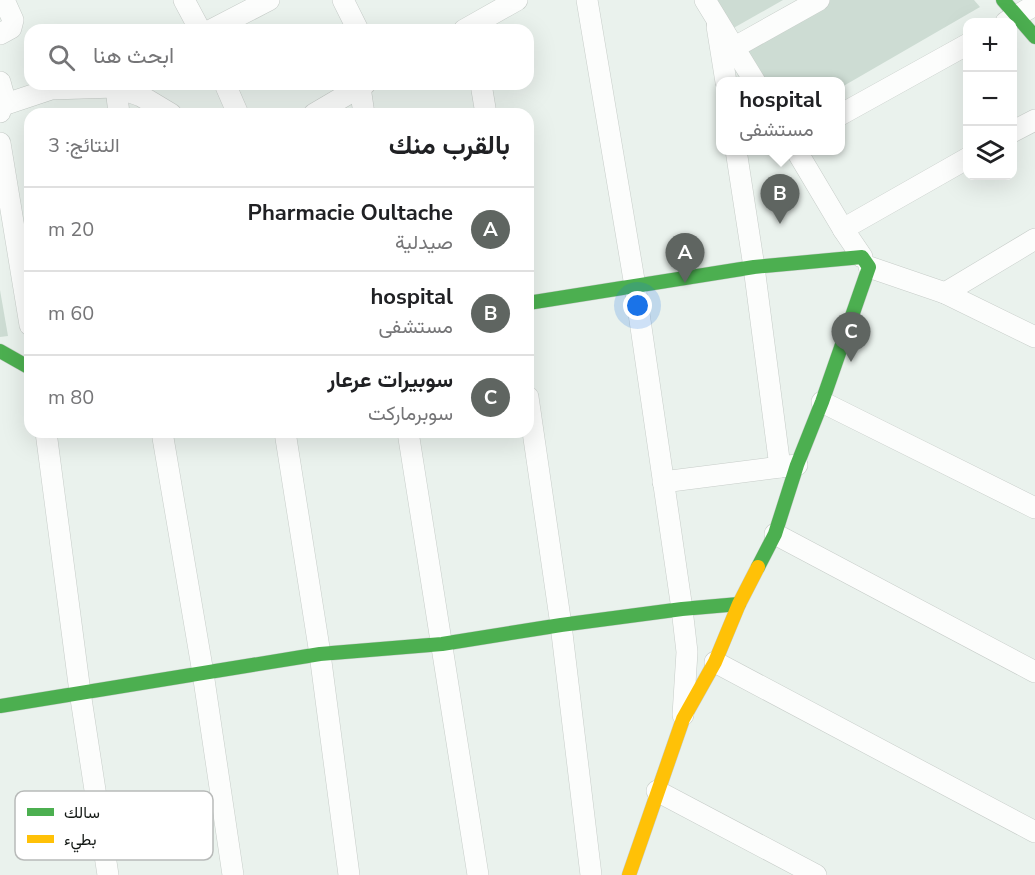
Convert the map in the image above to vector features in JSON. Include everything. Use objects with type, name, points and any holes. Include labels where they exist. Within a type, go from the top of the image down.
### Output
[{"type":"street","points":[[0,34],[11,28],[13,20],[3,0]]},
{"type":"street","points":[[184,0],[197,24]]},
{"type":"street","points":[[223,24],[269,0]]},
{"type":"street","points":[[343,0],[355,24]]},
{"type":"street","points":[[478,24],[515,0]]},
{"type":"street","points":[[587,0],[635,286],[682,609],[687,652],[683,719]]},
{"type":"street","points":[[705,0],[753,77]]},
{"type":"street","points":[[735,47],[819,0]]},
{"type":"street","points":[[1003,0],[1011,18]]},
{"type":"street","points":[[1013,18],[1035,5]]},
{"type":"street","points":[[716,20],[725,77]]},
{"type":"street","points":[[1017,24],[1035,37]]},
{"type":"street","points":[[845,112],[963,47]]},
{"type":"street","points":[[0,82],[3,108],[48,90]]},
{"type":"street","points":[[116,90],[118,108]]},
{"type":"street","points":[[124,90],[141,96],[161,108]]},
{"type":"street","points":[[228,90],[235,108]]},
{"type":"street","points":[[324,108],[356,90]]},
{"type":"street","points":[[363,90],[364,108]]},
{"type":"street","points":[[482,90],[485,108]]},
{"type":"street","points":[[1017,129],[1035,120]]},
{"type":"street","points":[[0,143],[24,289]]},
{"type":"street","points":[[737,155],[789,466]]},
{"type":"street","points":[[799,155],[843,229],[866,262]]},
{"type":"street","points":[[843,229],[963,161]]},
{"type":"street","points":[[945,293],[1035,239]]},
{"type":"street","points":[[534,302],[754,267],[866,262],[945,293],[1035,337]]},
{"type":"street","points":[[629,875],[683,719],[715,662],[739,604],[775,534],[789,466],[822,402],[866,262]]},
{"type":"street","points":[[0,351],[24,365]]},
{"type":"street","points":[[822,402],[1035,508]]},
{"type":"street","points":[[47,438],[95,791]]},
{"type":"street","points":[[163,438],[203,673],[233,875]]},
{"type":"street","points":[[286,438],[320,654],[349,875]]},
{"type":"street","points":[[409,438],[478,875]]},
{"type":"street","points":[[534,438],[561,625],[591,875]]},
{"type":"street","points":[[663,482],[789,466]]},
{"type":"street","points":[[775,534],[1035,672]]},
{"type":"street","points":[[0,706],[320,654],[442,644],[561,625],[739,604]]},
{"type":"street","points":[[715,662],[1035,832]]},
{"type":"street","points":[[657,791],[816,875]]},
{"type":"street","points":[[106,860],[108,875]]},
{"type":"building","points":[[711,0],[783,0],[730,30]]},
{"type":"building","points":[[825,0],[974,0],[980,7],[845,85],[845,77],[764,77],[744,45]]},
{"type":"building","points":[[0,290],[8,336],[0,337]]},
{"type":"traffic: fast","points":[[1003,0],[1035,37]]},
{"type":"traffic: fast","points":[[534,302],[754,267],[862,257],[869,267],[822,402],[797,465],[775,534],[758,567]]},
{"type":"traffic: fast","points":[[0,351],[24,365]]},
{"type":"traffic: fast","points":[[0,706],[320,654],[442,644],[561,625],[739,604]]},
{"type":"traffic: slow","points":[[629,875],[683,719],[715,662],[739,604],[758,567]]},
{"type":"place","name":"hospital","points":[[780,224]]},
{"type":"place","name":"Pharmacie Oultache","points":[[685,283]]},
{"type":"place","name":"سوبيرات عرعار","points":[[851,362]]}]
